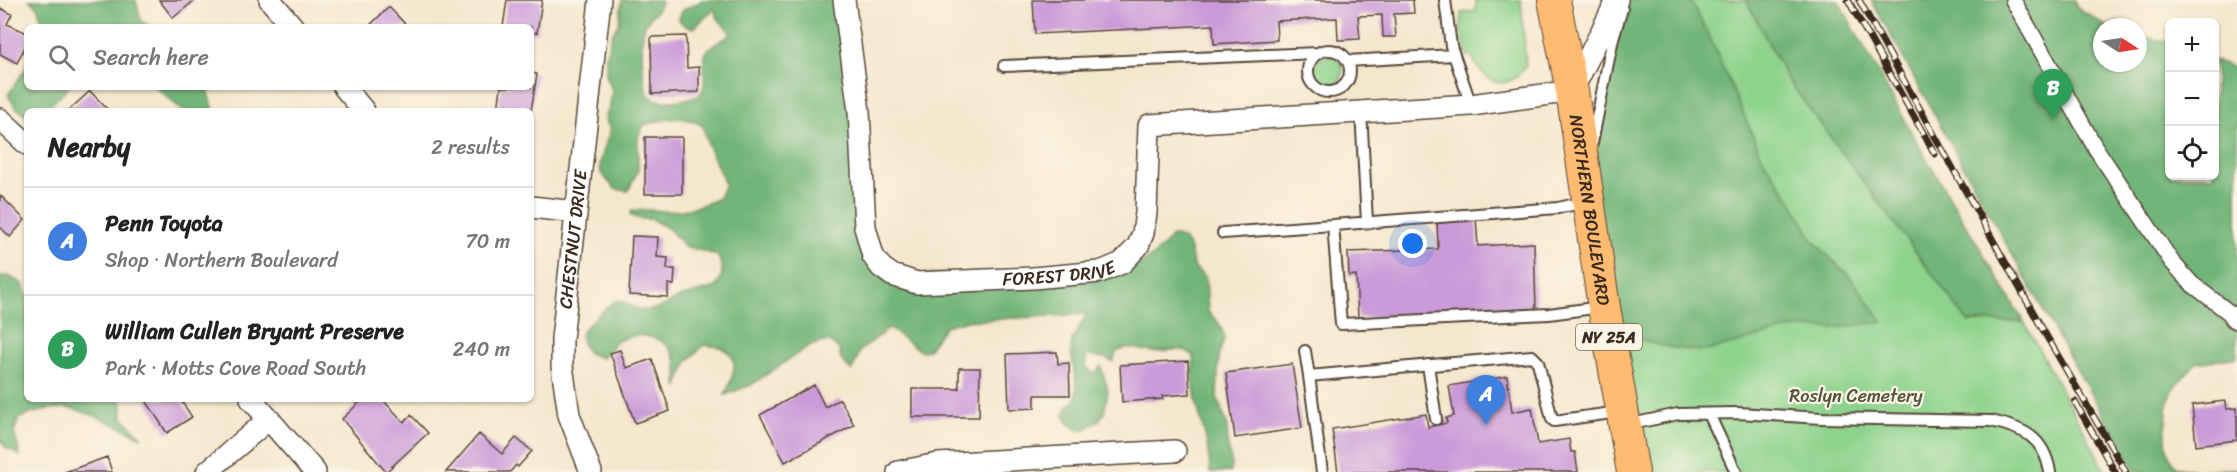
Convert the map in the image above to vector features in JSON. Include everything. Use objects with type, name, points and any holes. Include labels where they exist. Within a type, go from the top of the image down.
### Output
[{"type":"main road","name":"NORTHERN BOULEVARD","points":[[1554,0],[1572,91],[1604,307],[1633,472]]},
{"type":"main road","name":"NORTHERN BOULEVARD","points":[[1569,0],[1572,91]]},
{"type":"street","points":[[270,0],[290,24]]},
{"type":"street","name":"CHESTNUT DRIVE","points":[[591,472],[569,416],[562,366],[562,339],[600,0]]},
{"type":"street","name":"FOREST DRIVE","points":[[844,0],[859,111],[864,227],[868,243],[881,267],[892,275],[917,283],[1033,278],[1100,272],[1122,263],[1138,246],[1143,233],[1146,213],[1149,125],[1330,103],[1361,111],[1471,105],[1572,91]]},
{"type":"street","points":[[1572,91],[1617,0]]},
{"type":"street","points":[[2013,0],[2095,147],[2172,262],[2192,284],[2236,318]]},
{"type":"street","points":[[346,90],[362,108]]},
{"type":"street","points":[[0,118],[24,141]]},
{"type":"street","points":[[534,207],[576,212]]},
{"type":"street","points":[[254,402],[315,472]]},
{"type":"street","points":[[207,472],[269,419]]},
{"type":"street","points":[[898,472],[938,464],[1174,451]]},
{"type":"lane","points":[[1445,0],[1454,55],[1471,105]]},
{"type":"lane","points":[[1223,233],[1558,208],[1586,190],[1613,38],[1625,0]]},
{"type":"lane","points":[[1004,66],[1335,51],[1347,61],[1350,75],[1343,88],[1330,103],[1308,77],[1309,63],[1318,53]]},
{"type":"lane","points":[[1347,61],[1454,55]]},
{"type":"lane","points":[[1361,111],[1367,222]]},
{"type":"lane","points":[[1333,225],[1341,324],[1549,314],[1604,307]]},
{"type":"lane","points":[[1305,351],[1322,472]]},
{"type":"lane","points":[[1309,376],[1532,356],[1538,362],[1554,422],[1678,414],[1738,413],[1822,418],[1990,421],[2018,427],[2030,435],[2043,452],[2050,472]]},
{"type":"lane","points":[[1428,365],[1436,419]]},
{"type":"lane","points":[[1709,414],[1736,472]]},
{"type":"green space","points":[[29,0],[136,0],[141,21],[146,24],[43,24],[37,6]]},
{"type":"green space","points":[[622,0],[658,0],[661,2],[658,9],[648,19],[643,31],[642,63],[648,93],[657,100],[669,101],[699,96],[704,84],[705,55],[710,48],[731,34],[714,9],[694,28],[686,26],[679,20],[682,12],[688,7],[702,0],[844,0],[865,227],[892,275],[1125,271],[1151,257],[1172,236],[1183,239],[1188,245],[1193,266],[1206,278],[1208,312],[1218,322],[1225,337],[1219,355],[1217,397],[1227,424],[1231,472],[1210,472],[1207,443],[1194,389],[1194,357],[1184,350],[1153,352],[1128,348],[1116,352],[1113,362],[1087,355],[1085,366],[1091,372],[1096,372],[1101,366],[1108,390],[1104,414],[1084,430],[1069,423],[1064,414],[1068,406],[1074,402],[1077,388],[1071,353],[1072,340],[1087,314],[963,321],[945,326],[928,350],[920,351],[889,328],[860,351],[852,371],[841,360],[839,349],[828,341],[809,346],[751,385],[725,395],[734,364],[733,358],[721,347],[704,345],[687,362],[677,388],[676,360],[666,345],[652,337],[635,336],[618,341],[602,358],[588,353],[582,341],[582,332],[613,302],[620,301],[641,310],[659,308],[680,297],[716,287],[722,271],[717,255],[685,246],[668,228],[651,219],[640,219],[630,215],[636,210],[687,209],[719,198],[725,184],[703,126],[681,118],[644,125],[638,137],[638,170],[628,191],[615,189],[601,173],[600,163],[610,130],[605,118],[610,106],[612,90],[606,75],[606,57],[612,34],[619,24]]},
{"type":"green space","points":[[1476,0],[1521,0],[1526,66],[1518,75],[1503,83],[1496,82],[1482,73],[1471,55],[1467,56],[1461,30],[1461,13],[1476,11]]},
{"type":"green space","points":[[1627,0],[1690,0],[1709,36],[1764,161],[1791,200],[1814,242],[1851,278],[1883,322],[1834,328],[1793,328],[1706,351],[1659,345],[1615,329],[1586,178]]},
{"type":"green space","name":"Roslyn Cemetery","points":[[1690,0],[1746,0],[1788,80],[1968,322],[2024,322],[2106,472],[1633,472],[1606,321],[1851,278],[1814,242],[1791,200],[1764,161],[1709,36]]},
{"type":"green space","points":[[1746,0],[1838,0],[1923,153],[2024,322],[1968,322],[1788,80]]},
{"type":"green space","points":[[1871,0],[2075,0],[2076,7],[2094,18],[2093,72],[2147,72],[2147,38],[2165,41],[2165,180],[2219,180],[2219,62],[2237,69],[2237,357],[2196,363],[2172,392],[2166,431],[2168,452],[2177,467],[2197,470],[2237,469],[2237,472],[2136,472],[2058,337]]},
{"type":"green space","points":[[1328,56],[1339,60],[1343,71],[1339,82],[1328,86],[1317,82],[1313,71],[1317,60]]},
{"type":"green space","points":[[24,71],[24,90],[66,90],[47,108],[24,108],[24,113],[16,108],[8,95]]},
{"type":"green space","points":[[159,90],[208,90],[213,108],[180,108]]},
{"type":"green space","points":[[8,276],[23,284],[24,288],[24,402],[121,402],[123,418],[142,437],[74,409],[54,408],[19,418],[14,432],[20,455],[6,448],[0,439],[0,277]]},
{"type":"building","points":[[159,0],[195,0],[173,18]]},
{"type":"building","points":[[507,0],[542,0],[537,33],[534,32],[534,24],[503,24]]},
{"type":"building","points":[[1033,0],[1413,0],[1414,13],[1394,14],[1396,37],[1383,37],[1382,15],[1358,16],[1360,39],[1338,40],[1337,18],[1276,21],[1277,40],[1214,44],[1213,25],[1035,34]]},
{"type":"building","points":[[389,7],[405,24],[371,24]]},
{"type":"building","points":[[0,8],[12,14],[7,24],[24,32],[24,48],[17,63],[0,54]]},
{"type":"building","points":[[686,36],[687,68],[699,67],[699,92],[652,94],[651,37]]},
{"type":"building","points":[[534,74],[537,74],[531,108],[498,108],[501,90],[534,90]]},
{"type":"building","points":[[90,91],[106,108],[71,108]]},
{"type":"building","points":[[645,137],[682,137],[682,194],[645,194]]},
{"type":"building","points":[[0,195],[24,221],[10,237],[0,227]]},
{"type":"building","points":[[1476,217],[1478,246],[1534,243],[1536,311],[1358,318],[1356,275],[1349,276],[1348,252],[1438,249],[1437,219]]},
{"type":"building","points":[[632,236],[658,237],[657,257],[668,258],[667,269],[675,269],[674,285],[668,284],[668,297],[629,295]]},
{"type":"building","points":[[620,350],[626,368],[652,359],[670,411],[635,423],[610,353]]},
{"type":"building","points":[[1057,352],[1058,364],[1069,363],[1070,395],[1035,395],[1035,408],[1009,409],[1007,354]]},
{"type":"building","points":[[1188,361],[1190,394],[1162,396],[1163,399],[1122,402],[1120,365]]},
{"type":"building","points":[[1292,364],[1302,428],[1235,438],[1226,373]]},
{"type":"building","points":[[959,368],[980,368],[979,417],[912,417],[912,389],[959,389]]},
{"type":"building","points":[[1507,376],[1512,412],[1532,408],[1538,444],[1569,439],[1571,452],[1575,452],[1578,472],[1338,472],[1332,429],[1426,414],[1428,427],[1447,423],[1446,418],[1454,416],[1449,386]]},
{"type":"building","points":[[814,385],[825,407],[840,399],[854,425],[785,462],[760,415]]},
{"type":"building","points":[[2225,401],[2226,409],[2237,408],[2237,440],[2196,445],[2192,405]]},
{"type":"building","points":[[147,402],[182,402],[192,417],[167,433]]},
{"type":"building","points":[[360,402],[385,402],[404,422],[411,415],[428,433],[386,472],[342,419]]},
{"type":"building","points":[[479,434],[502,454],[516,438],[532,451],[518,467],[516,465],[510,472],[446,472]]},
{"type":"building","points":[[107,457],[112,472],[65,472]]},
{"type":"railway","points":[[1848,0],[1935,154]]},
{"type":"railway","points":[[1859,0],[2047,337],[2126,472]]},
{"type":"railway","points":[[2075,402],[2115,472]]},
{"type":"place","name":"William Cullen Bryant Preserve","points":[[2053,119]]},
{"type":"place","name":"Penn Toyota","points":[[1486,425]]}]
